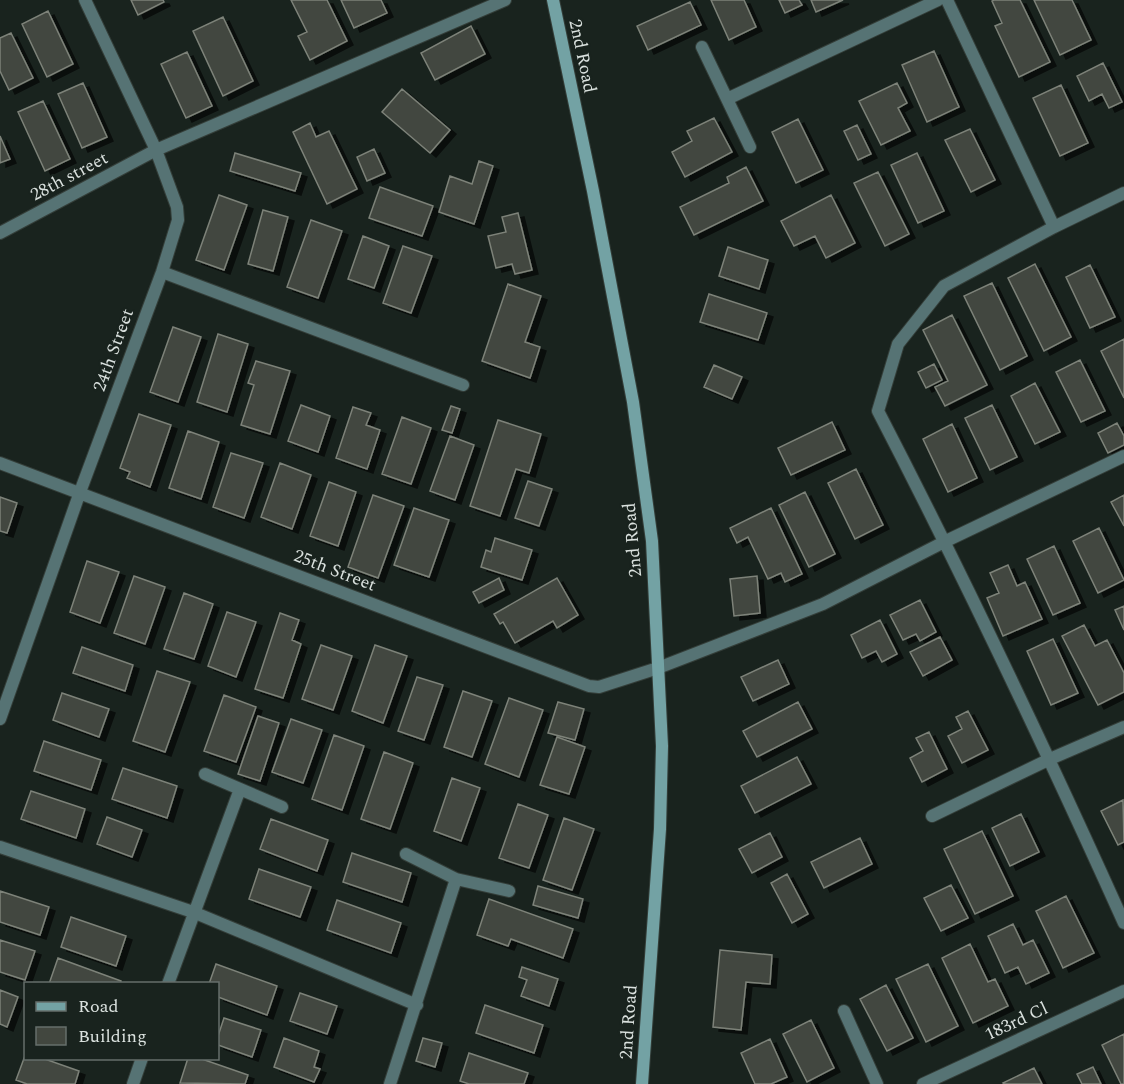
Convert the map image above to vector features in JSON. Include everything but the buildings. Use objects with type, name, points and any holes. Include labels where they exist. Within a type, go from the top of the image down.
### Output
[{"type":"street","name":"24th Street","points":[[0,719],[80,492],[162,272],[178,220],[177,207],[156,150],[85,0]]},
{"type":"street","name":"28th street","points":[[0,233],[156,150],[505,0]]},
{"type":"street","name":"2nd Road","points":[[553,0],[593,191],[633,402],[652,541],[662,746],[660,829],[642,1084]]},
{"type":"street","points":[[727,99],[938,0]]},
{"type":"street","points":[[947,0],[1054,227]]},
{"type":"street","points":[[702,47],[750,147]]},
{"type":"street","points":[[1124,193],[1054,227],[944,286],[898,344],[878,411],[946,541],[1050,759],[1124,922]]},
{"type":"street","points":[[162,272],[464,385]]},
{"type":"street","name":"25th Street","points":[[0,463],[589,686],[607,685],[658,668],[823,604],[946,541],[1124,456]]},
{"type":"street","points":[[932,816],[1050,759],[1124,727]]},
{"type":"street","points":[[205,774],[282,807]]},
{"type":"street","points":[[169,982],[240,789]]},
{"type":"street","points":[[0,847],[194,912],[417,1005]]},
{"type":"street","points":[[405,854],[456,879],[509,891]]},
{"type":"street","points":[[390,1084],[456,879]]},
{"type":"street","name":"183rd Cl","points":[[923,1084],[1124,991]]},
{"type":"street","points":[[844,1011],[877,1084]]},
{"type":"street","points":[[133,1084],[142,1060]]}]
